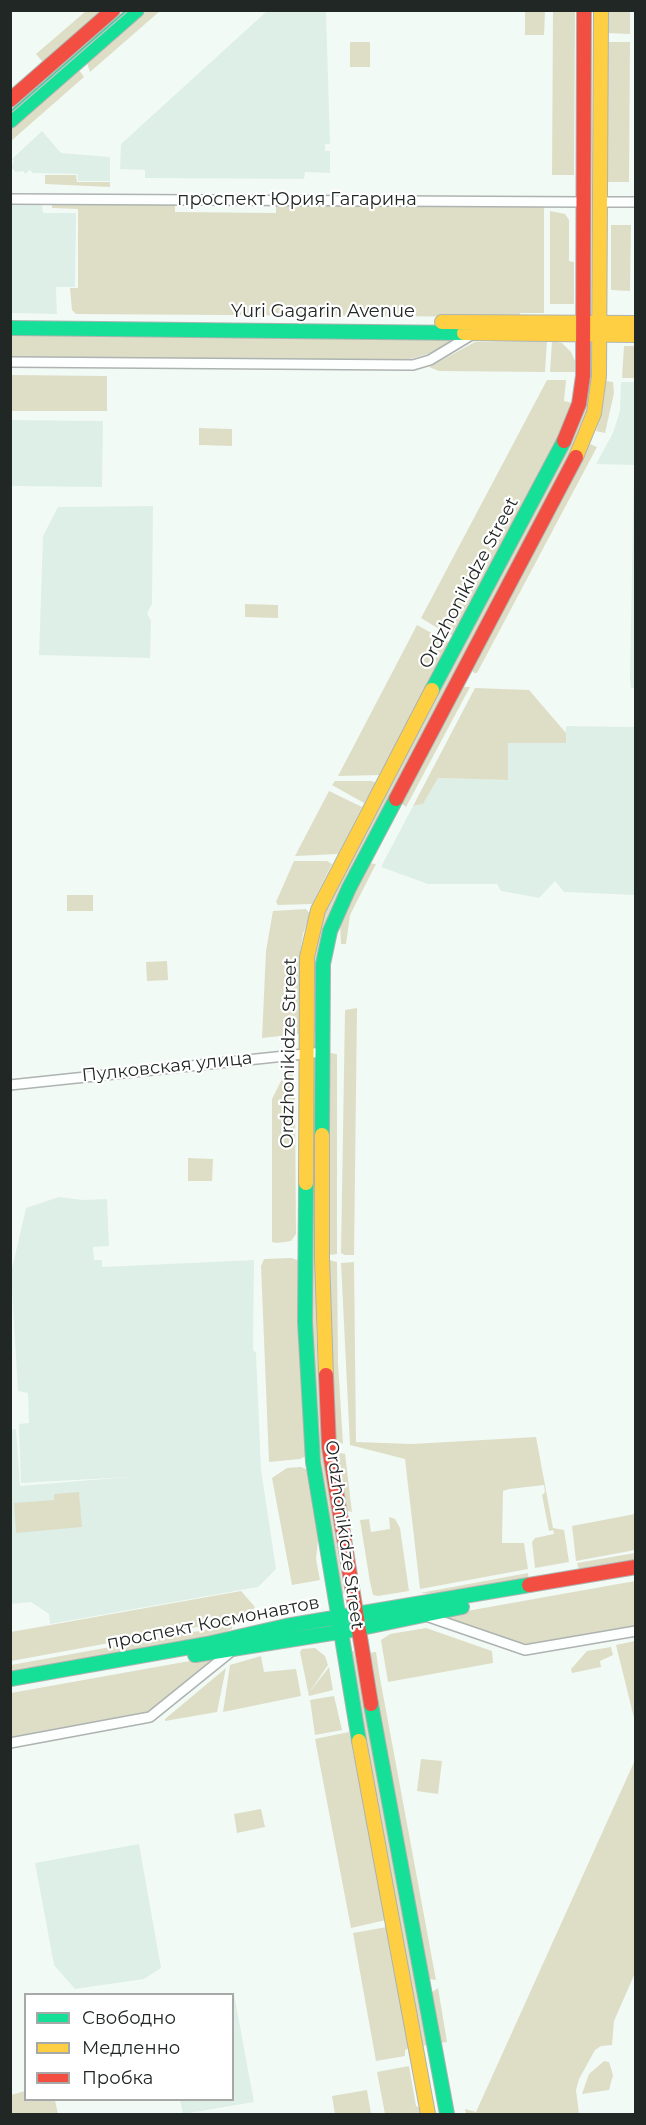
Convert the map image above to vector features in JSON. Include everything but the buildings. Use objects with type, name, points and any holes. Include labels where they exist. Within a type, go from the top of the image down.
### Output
[{"type":"street","points":[[10,100],[113,10]]},
{"type":"street","points":[[10,121],[137,10]]},
{"type":"street","name":"Ordzhonikidze Street","points":[[428,2115],[339,1632],[313,1462],[305,1323],[307,957],[318,910],[573,424],[581,395],[584,10]]},
{"type":"street","name":"Ordzhonikidze Street","points":[[447,2115],[354,1614],[333,1480],[326,1400],[322,1258],[324,964],[333,923],[371,844],[579,451],[597,401],[601,10]]},
{"type":"street","name":"проспект Юрия Гагарина","points":[[10,199],[583,202]]},
{"type":"street","points":[[600,202],[636,202]]},
{"type":"street","name":"Yuri Gagarin Avenue","points":[[10,319],[582,329],[599,329],[636,323]]},
{"type":"street","name":"Yuri Gagarin Avenue","points":[[10,328],[454,331],[473,334],[582,329]]},
{"type":"street","name":"Yuri Gagarin Avenue","points":[[599,329],[636,335]]},
{"type":"street","points":[[10,362],[414,365],[430,360],[473,334]]},
{"type":"street","name":"Пулковская улица","points":[[10,1085],[323,1052]]},
{"type":"street","name":"проспект Космонавтов","points":[[10,1679],[337,1617],[432,1601],[445,1601],[636,1567]]},
{"type":"street","name":"проспект Космонавтов","points":[[10,1688],[209,1652],[357,1629],[422,1614],[636,1576]]},
{"type":"street","points":[[422,1614],[525,1650],[636,1631]]},
{"type":"street","points":[[10,1743],[150,1717],[233,1650]]},
{"type":"shaded area","points":[[267,11],[326,11],[330,144],[325,144],[325,151],[330,151],[330,173],[305,172],[304,179],[145,178],[145,170],[120,169],[121,144]]},
{"type":"shaded area","points":[[42,131],[61,153],[110,157],[110,181],[78,181],[77,174],[33,173],[30,170],[25,174],[23,171],[16,172],[11,167],[14,161],[12,159]]},
{"type":"shaded area","points":[[11,203],[42,203],[43,213],[76,213],[75,287],[56,287],[57,314],[11,313]]},
{"type":"shaded area","points":[[621,382],[635,382],[635,688],[631,688],[630,678],[634,465],[596,464],[613,433],[620,411]]},
{"type":"shaded area","points":[[11,420],[103,421],[102,487],[11,486]]},
{"type":"shaded area","points":[[153,506],[152,604],[147,613],[151,621],[150,658],[39,655],[43,536],[58,507]]},
{"type":"shaded area","points":[[566,726],[635,727],[635,895],[564,892],[555,881],[539,898],[501,891],[497,884],[428,884],[381,867],[413,806],[423,804],[438,778],[507,780],[507,743],[565,743]]},
{"type":"shaded area","points":[[59,1197],[83,1200],[107,1199],[109,1246],[93,1247],[94,1260],[102,1260],[102,1267],[254,1260],[253,1350],[256,1353],[261,1469],[276,1569],[258,1587],[50,1624],[49,1614],[31,1602],[11,1604],[11,1430],[16,1429],[20,1486],[128,1477],[21,1483],[19,1424],[29,1423],[28,1393],[18,1391],[11,1273],[26,1208]]},
{"type":"shaded area","points":[[139,1844],[161,1968],[144,1979],[75,1989],[54,1965],[35,1863]]},
{"type":"shaded area","points":[[234,1994],[254,2102],[183,2114],[180,2101],[234,2101]]},
{"type":"green space","points":[[86,11],[104,11],[45,62],[42,61],[36,54]]},
{"type":"green space","points":[[147,11],[160,11],[90,72],[87,63]]},
{"type":"green space","points":[[525,11],[545,11],[544,35],[525,35]]},
{"type":"green space","points":[[553,11],[575,11],[574,175],[552,175]]},
{"type":"green space","points":[[607,11],[630,11],[630,34],[607,33]]},
{"type":"green space","points":[[350,42],[370,42],[370,67],[350,67]]},
{"type":"green space","points":[[607,42],[630,42],[629,182],[608,182],[606,176]]},
{"type":"green space","points":[[79,70],[84,77],[11,141],[11,130]]},
{"type":"green space","points":[[45,175],[76,175],[77,182],[110,182],[110,187],[45,184]]},
{"type":"green space","points":[[52,202],[175,203],[175,212],[276,213],[276,203],[544,207],[544,313],[520,313],[519,317],[76,314],[72,310],[70,288],[78,288],[78,209],[52,208]]},
{"type":"green space","points":[[550,211],[565,214],[569,220],[569,261],[574,262],[574,304],[550,304]]},
{"type":"green space","points":[[611,225],[631,225],[630,291],[611,290]]},
{"type":"green space","points":[[11,333],[454,339],[435,352],[407,360],[11,357]]},
{"type":"green space","points":[[547,341],[545,372],[439,371],[429,367],[475,342]]},
{"type":"green space","points":[[552,341],[562,343],[571,352],[576,363],[576,372],[550,372]]},
{"type":"green space","points":[[624,346],[635,346],[635,378],[622,378]]},
{"type":"green space","points":[[11,375],[107,376],[107,411],[11,411]]},
{"type":"green space","points":[[547,380],[566,380],[564,401],[573,403],[567,420],[453,635],[449,635],[421,618]]},
{"type":"green space","points":[[589,380],[593,380],[588,411],[578,439],[335,901],[319,943],[317,1033],[313,1033],[313,955],[323,914],[574,437],[584,410]]},
{"type":"green space","points":[[606,381],[613,382],[614,393],[605,433],[596,431],[602,411]]},
{"type":"green space","points":[[199,428],[232,429],[232,446],[199,445]]},
{"type":"green space","points":[[590,444],[597,447],[477,673],[474,673],[471,669]]},
{"type":"green space","points":[[245,604],[278,605],[278,618],[245,617]]},
{"type":"green space","points":[[417,625],[450,643],[379,775],[338,776]]},
{"type":"green space","points":[[462,687],[470,687],[406,807],[401,803]]},
{"type":"green space","points":[[475,688],[529,690],[566,733],[566,743],[508,743],[508,780],[438,778],[423,804],[413,806]]},
{"type":"green space","points":[[335,781],[372,781],[376,783],[364,803],[332,785]]},
{"type":"green space","points":[[329,791],[362,807],[338,854],[295,856]]},
{"type":"green space","points":[[294,861],[327,861],[332,864],[312,904],[278,905],[276,902]]},
{"type":"green space","points":[[368,863],[376,864],[350,915],[346,944],[341,944],[340,923]]},
{"type":"green space","points":[[67,895],[93,895],[93,911],[67,911]]},
{"type":"green space","points":[[306,909],[310,914],[303,934],[299,959],[299,1034],[262,1038],[266,951],[273,911]]},
{"type":"green space","points":[[167,961],[168,980],[147,981],[146,962]]},
{"type":"green space","points":[[357,1008],[354,1255],[345,1255],[341,1253],[345,1010]]},
{"type":"green space","points":[[330,1053],[337,1054],[337,1254],[329,1255]]},
{"type":"green space","points":[[315,1059],[316,1323],[319,1393],[328,1487],[344,1594],[339,1595],[316,1423],[311,1304],[313,1061]]},
{"type":"green space","points":[[288,1072],[293,1073],[293,1097],[295,1097],[296,1234],[291,1241],[277,1243],[272,1242],[272,1099]]},
{"type":"green space","points":[[188,1158],[213,1159],[212,1181],[188,1181]]},
{"type":"green space","points":[[264,1259],[298,1260],[298,1332],[306,1456],[300,1459],[269,1462],[261,1266]]},
{"type":"green space","points":[[329,1260],[337,1262],[338,1363],[343,1444],[336,1441],[334,1424]]},
{"type":"green space","points":[[354,1262],[356,1442],[412,1444],[536,1437],[553,1528],[564,1530],[569,1562],[535,1568],[532,1542],[535,1538],[554,1534],[553,1530],[549,1531],[542,1495],[545,1492],[544,1485],[509,1489],[503,1491],[502,1543],[524,1543],[528,1569],[420,1589],[405,1459],[350,1445],[341,1263]]},
{"type":"green space","points":[[341,1453],[345,1454],[352,1512],[344,1510],[337,1456]]},
{"type":"green space","points":[[301,1467],[308,1470],[318,1540],[316,1559],[320,1580],[292,1585],[272,1478],[287,1468]]},
{"type":"green space","points":[[79,1492],[82,1527],[16,1533],[14,1503],[54,1500],[54,1494]]},
{"type":"green space","points":[[635,1514],[635,1550],[576,1561],[572,1526]]},
{"type":"green space","points":[[389,1517],[395,1519],[400,1528],[409,1591],[378,1596],[373,1595],[360,1520],[369,1519],[371,1532],[390,1529]]},
{"type":"green space","points":[[635,1553],[635,1561],[581,1571],[577,1563]]},
{"type":"green space","points":[[528,1573],[529,1581],[443,1595],[420,1593]]},
{"type":"green space","points":[[635,1581],[635,1626],[529,1644],[513,1642],[447,1617],[450,1614]]},
{"type":"green space","points":[[241,1591],[255,1607],[246,1618],[11,1661],[11,1632]]},
{"type":"green space","points":[[232,1625],[232,1629],[214,1637],[11,1674],[11,1665]]},
{"type":"green space","points":[[426,1628],[492,1651],[493,1663],[388,1682],[381,1640],[390,1634]]},
{"type":"green space","points":[[636,1641],[635,1722],[616,1645]]},
{"type":"green space","points":[[611,1647],[613,1655],[600,1661],[601,1667],[572,1673],[571,1669],[587,1651]]},
{"type":"green space","points":[[315,1648],[325,1656],[328,1665],[309,1693],[329,1667],[333,1690],[309,1696],[300,1652],[302,1649]]},
{"type":"green space","points":[[350,1651],[354,1651],[427,2045],[422,2046]]},
{"type":"green space","points":[[376,1652],[436,1980],[429,1979],[369,1653]]},
{"type":"green space","points":[[261,1656],[264,1672],[296,1669],[301,1696],[223,1712],[230,1665]]},
{"type":"green space","points":[[212,1657],[213,1660],[152,1712],[11,1738],[11,1693]]},
{"type":"green space","points":[[226,1668],[217,1712],[165,1721],[165,1719]]},
{"type":"green space","points":[[334,1696],[342,1730],[315,1735],[310,1700]]},
{"type":"green space","points":[[349,1732],[386,1920],[351,1928],[315,1739]]},
{"type":"green space","points":[[421,1759],[442,1761],[438,1794],[417,1791]]},
{"type":"green space","points":[[635,1760],[635,1973],[614,2021],[612,2045],[601,2046],[595,2050],[579,2079],[576,2090],[579,2114],[466,2114],[465,2109],[476,2112]]},
{"type":"green space","points":[[261,1809],[265,1827],[237,1833],[234,1814]]},
{"type":"green space","points":[[387,1927],[409,2048],[405,2050],[405,2056],[376,2061],[353,1933]]},
{"type":"green space","points":[[438,1988],[447,2042],[440,2043],[431,1993]]},
{"type":"green space","points":[[604,2061],[609,2062],[613,2075],[609,2090],[582,2094],[589,2074]]},
{"type":"green space","points":[[409,2066],[416,2106],[420,2108],[421,2114],[385,2114],[377,2072]]},
{"type":"green space","points":[[367,2090],[371,2114],[335,2114],[332,2096]]},
{"type":"green space","points":[[24,2091],[24,2101],[55,2101],[58,2114],[11,2114],[11,2095]]},
{"type":"tram line","points":[[10,114],[129,10]]},
{"type":"traffic: fast","points":[[10,121],[137,10]]},
{"type":"traffic: fast","points":[[10,328],[464,333]]},
{"type":"traffic: fast","points":[[432,690],[564,441]]},
{"type":"traffic: fast","points":[[322,1135],[323,964],[330,931],[349,888],[396,799]]},
{"type":"traffic: fast","points":[[306,1183],[305,1322],[313,1462],[359,1741]]},
{"type":"traffic: fast","points":[[10,1679],[207,1644],[286,1626],[529,1585]]},
{"type":"traffic: fast","points":[[195,1655],[357,1629],[462,1607]]},
{"type":"traffic: fast","points":[[371,1704],[447,2114]]},
{"type":"traffic: slow","points":[[576,457],[594,413],[599,376],[601,10]]},
{"type":"traffic: slow","points":[[442,322],[636,323]]},
{"type":"traffic: slow","points":[[464,333],[636,335]]},
{"type":"traffic: slow","points":[[306,1183],[307,957],[318,910],[432,690]]},
{"type":"traffic: slow","points":[[322,1135],[322,1258],[326,1375]]},
{"type":"traffic: slow","points":[[359,1741],[428,2114]]},
{"type":"traffic: jam","points":[[10,100],[113,10]]},
{"type":"traffic: jam","points":[[564,441],[579,404],[583,376],[584,10]]},
{"type":"traffic: jam","points":[[396,799],[576,457]]},
{"type":"traffic: jam","points":[[326,1375],[329,1447],[371,1704]]},
{"type":"traffic: jam","points":[[529,1585],[636,1567]]}]
